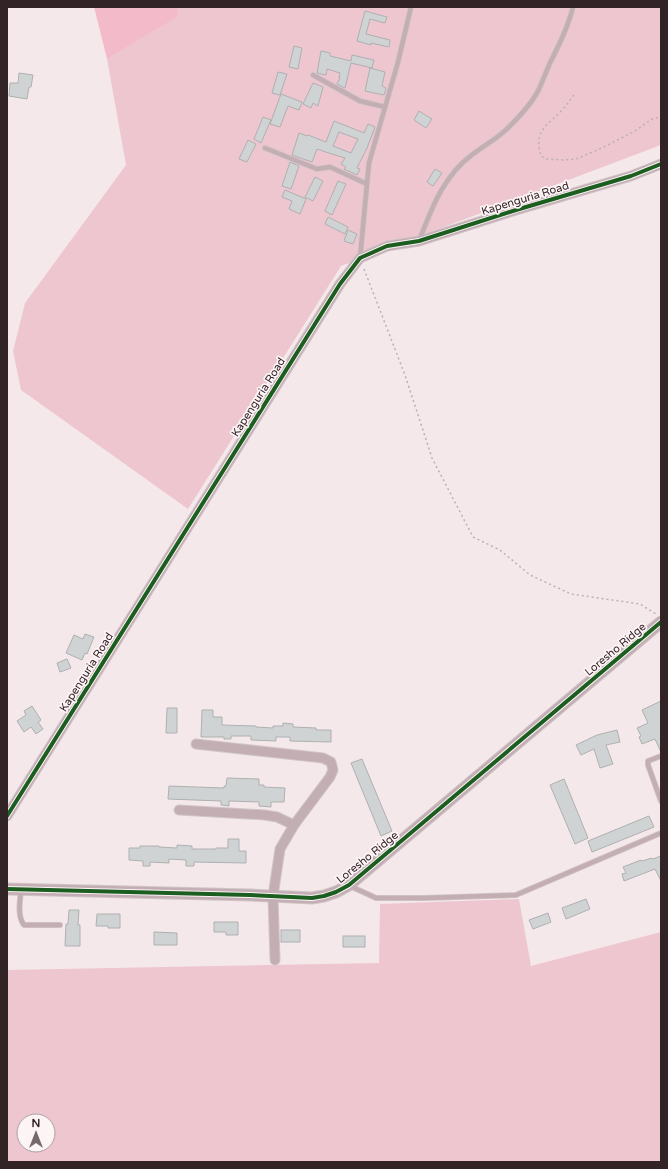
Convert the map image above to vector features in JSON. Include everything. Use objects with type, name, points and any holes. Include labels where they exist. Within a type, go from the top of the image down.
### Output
[{"type":"street","name":"Kapenguria Road","points":[[7,816],[340,284],[360,258],[386,246],[419,241],[516,210],[632,176],[661,164]]},
{"type":"street","name":"Loresho Ridge","points":[[7,889],[312,898],[336,892],[349,885],[661,622]]},
{"type":"street","points":[[196,744],[323,758],[331,762],[333,770],[330,777],[294,825],[280,849],[273,896],[275,960]]},
{"type":"street","points":[[179,810],[265,815],[277,817],[294,825]]},
{"type":"lane","points":[[360,258],[369,163],[386,108],[411,7]]},
{"type":"lane","points":[[419,241],[431,209],[443,186],[456,170],[472,155],[495,140],[510,127],[536,95],[560,44],[573,7]]},
{"type":"lane","points":[[313,75],[360,101],[386,108]]},
{"type":"lane","points":[[265,148],[317,169],[330,167],[367,184]]},
{"type":"lane","points":[[661,756],[648,761],[648,765],[661,801]]},
{"type":"lane","points":[[349,885],[376,898],[516,895],[661,833]]},
{"type":"lane","points":[[21,889],[20,915],[21,921],[24,925],[60,925]]},
{"type":"path","points":[[574,95],[539,134],[539,150],[541,156],[545,159],[576,159],[634,132],[652,119],[661,117]]},
{"type":"path","points":[[360,258],[405,375],[432,458],[473,537],[500,550],[530,575],[571,594],[640,604],[661,617]]},
{"type":"shaded area","points":[[94,7],[178,7],[177,17],[107,59]]},
{"type":"shaded area","points":[[178,7],[661,7],[661,145],[341,266],[188,509],[21,390],[13,351],[25,303],[126,165],[107,59],[176,17]]},
{"type":"shaded area","points":[[519,899],[531,966],[661,932],[661,1162],[7,1162],[7,970],[379,963],[380,904]]},
{"type":"building","points":[[365,11],[387,17],[385,23],[370,19],[366,34],[390,40],[389,47],[371,43],[371,45],[357,41]]},
{"type":"building","points":[[294,46],[302,48],[298,69],[289,67]]},
{"type":"building","points":[[321,51],[330,53],[330,56],[351,61],[352,55],[374,60],[372,68],[351,63],[345,88],[337,84],[340,78],[340,73],[327,69],[326,75],[317,73]]},
{"type":"building","points":[[370,68],[385,72],[382,86],[386,88],[384,95],[365,91]]},
{"type":"building","points":[[278,72],[287,74],[280,95],[272,93]]},
{"type":"building","points":[[19,73],[33,75],[27,99],[9,96],[10,83],[18,83]]},
{"type":"building","points":[[313,83],[323,87],[318,106],[313,103],[311,108],[303,104]]},
{"type":"building","points":[[281,94],[302,102],[299,110],[288,106],[280,127],[270,124]]},
{"type":"building","points":[[419,111],[432,119],[426,128],[414,120]]},
{"type":"building","points":[[263,117],[271,120],[261,143],[254,139]]},
{"type":"building","points":[[334,121],[364,133],[368,124],[375,127],[357,168],[360,169],[357,175],[344,169],[346,167],[341,164],[345,158],[317,149],[312,162],[292,155],[299,133],[326,142]],"holes":[[[339,132],[358,139],[351,153],[333,146]]]},
{"type":"building","points":[[248,140],[256,144],[247,162],[239,159]]},
{"type":"building","points":[[290,162],[299,166],[291,189],[282,186]]},
{"type":"building","points":[[435,169],[442,173],[433,186],[427,182]]},
{"type":"building","points":[[315,177],[323,181],[313,201],[305,197]]},
{"type":"building","points":[[338,181],[346,184],[332,215],[325,211]]},
{"type":"building","points":[[285,190],[306,199],[300,214],[289,209],[292,201],[282,197]]},
{"type":"building","points":[[328,217],[348,227],[345,234],[325,224]]},
{"type":"building","points":[[348,230],[357,234],[353,244],[344,241]]},
{"type":"building","points":[[85,634],[94,637],[87,654],[85,653],[82,660],[66,653],[74,635],[83,639]]},
{"type":"building","points":[[67,659],[71,668],[60,672],[57,663]]},
{"type":"building","points":[[661,701],[661,752],[655,739],[642,744],[639,737],[641,736],[637,728],[648,723],[642,710]]},
{"type":"building","points":[[32,706],[41,720],[38,722],[43,729],[36,734],[31,727],[24,732],[17,721],[26,715],[24,711]]},
{"type":"building","points":[[167,708],[177,708],[177,733],[166,733]]},
{"type":"building","points":[[202,710],[213,710],[213,717],[222,717],[222,725],[273,728],[273,726],[283,726],[283,723],[293,724],[293,727],[331,730],[331,742],[290,741],[290,737],[276,737],[276,741],[251,740],[251,736],[231,736],[231,739],[224,739],[224,737],[201,737]]},
{"type":"building","points":[[617,730],[620,742],[606,745],[613,764],[600,768],[594,749],[581,755],[576,745],[597,735]]},
{"type":"building","points":[[362,759],[392,831],[381,836],[351,763]]},
{"type":"building","points":[[227,778],[259,779],[259,785],[264,785],[264,787],[285,788],[284,802],[271,802],[271,807],[259,806],[259,802],[229,801],[229,806],[221,805],[221,801],[168,799],[169,786],[224,788],[224,786],[226,786]]},
{"type":"building","points":[[564,779],[588,838],[575,844],[550,785]]},
{"type":"building","points":[[649,816],[654,827],[592,852],[588,841]]},
{"type":"building","points":[[228,839],[239,839],[239,851],[246,851],[246,863],[194,862],[194,866],[186,866],[186,860],[169,859],[169,863],[150,862],[150,866],[143,866],[143,861],[129,860],[129,848],[140,848],[140,846],[159,846],[177,848],[177,845],[192,846],[192,849],[228,848]]},
{"type":"building","points":[[661,856],[661,881],[655,869],[624,881],[622,874],[626,873],[623,867],[641,860],[653,859]]},
{"type":"building","points":[[586,899],[590,909],[566,919],[562,908]]},
{"type":"building","points":[[69,910],[79,910],[78,925],[80,925],[80,946],[65,946],[66,924],[68,924]]},
{"type":"building","points":[[548,913],[551,922],[533,929],[529,920]]},
{"type":"building","points":[[97,914],[120,914],[120,928],[96,926]]},
{"type":"building","points":[[214,922],[238,922],[238,935],[226,935],[226,932],[214,932]]},
{"type":"building","points":[[281,930],[300,930],[300,942],[281,942]]},
{"type":"building","points":[[154,932],[177,933],[177,945],[154,945]]},
{"type":"building","points":[[343,936],[365,936],[365,947],[343,947]]},
{"type":"cycle path","points":[[7,816],[340,284],[360,258],[387,246],[419,241],[516,210],[631,176],[661,164]]},
{"type":"cycle path","points":[[7,889],[312,898],[336,892],[349,885],[661,622]]}]
